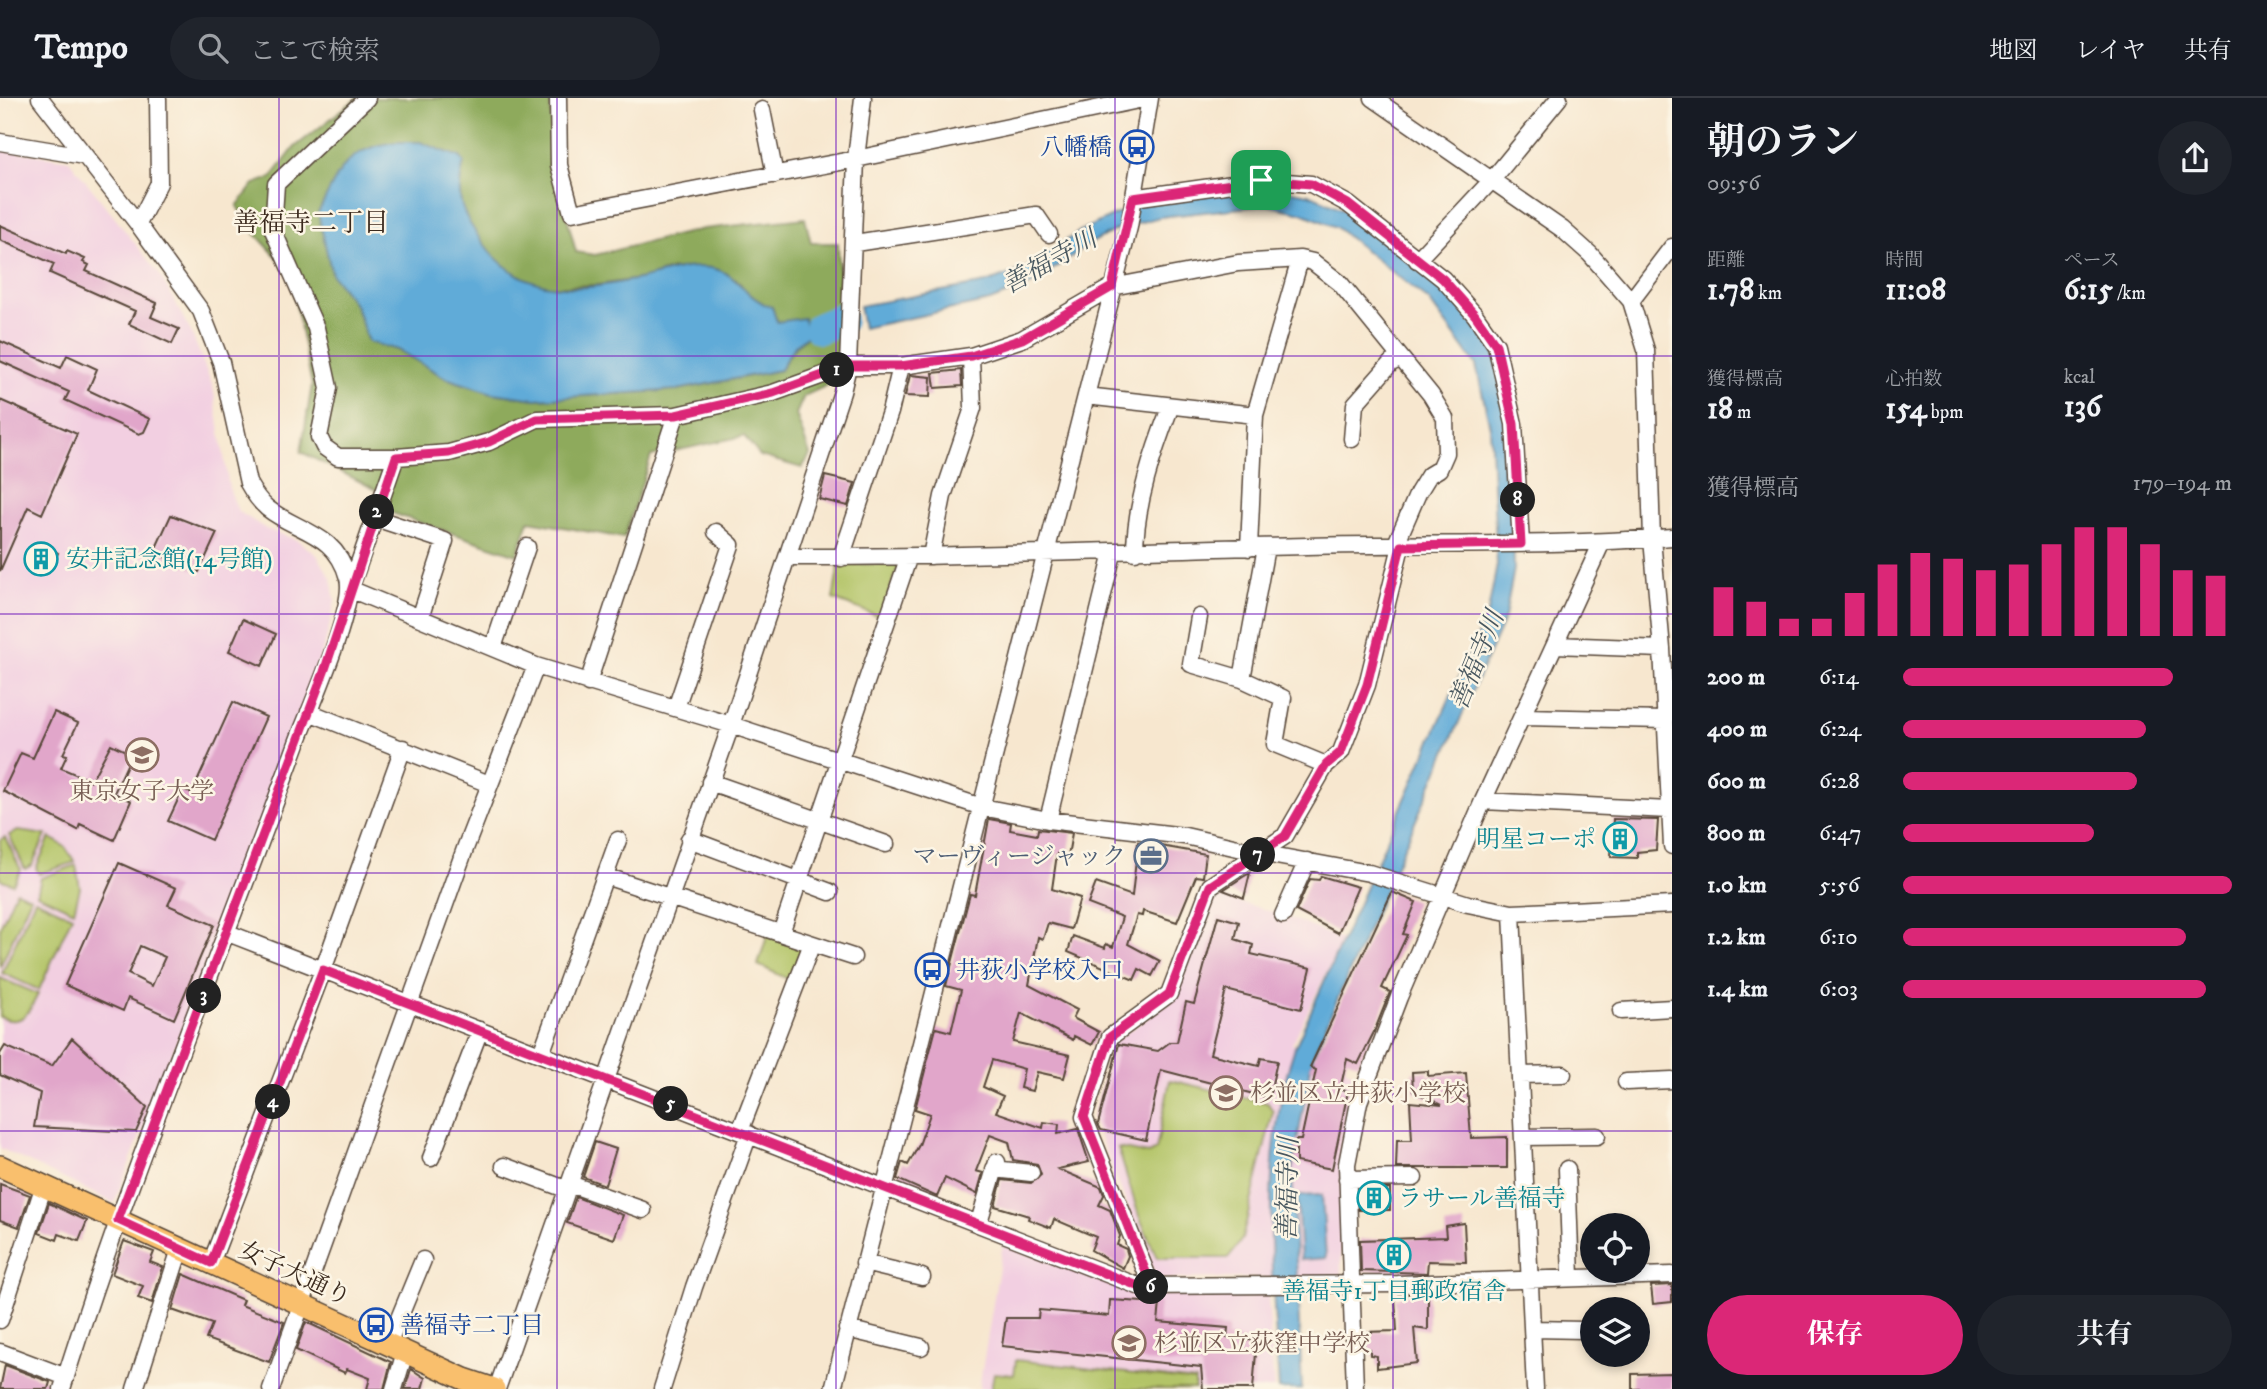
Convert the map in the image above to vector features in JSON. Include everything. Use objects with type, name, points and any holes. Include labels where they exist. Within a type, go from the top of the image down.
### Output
[{"type":"main road","name":"女子大通り","points":[[0,1166],[464,1380],[495,1389]]},
{"type":"street","points":[[40,98],[186,289],[212,334],[248,482],[267,508],[307,528],[330,547],[345,569],[350,589]]},
{"type":"street","points":[[138,224],[159,183],[158,98]]},
{"type":"street","points":[[367,98],[276,184],[273,230],[316,328],[329,388],[319,437],[324,447],[338,457],[449,453],[489,442],[537,419],[676,415],[773,393],[848,366],[901,366],[971,356],[1022,339],[1112,287],[1238,262],[1300,259],[1314,262],[1340,283],[1431,395],[1445,418],[1447,441],[1439,469],[1422,485],[1398,546],[1367,685],[1341,752],[1326,765],[1285,836],[1210,886],[1169,994],[1110,1037],[1084,1117],[1152,1287]]},
{"type":"street","points":[[558,98],[559,165],[572,213],[856,159],[1149,98],[1129,223],[833,1389]]},
{"type":"street","points":[[495,1389],[731,725],[788,557],[848,366],[855,243],[856,159],[863,98]]},
{"type":"street","points":[[1373,98],[1562,229],[1590,254],[1631,301],[1646,350],[1652,539],[1662,649],[1672,846]]},
{"type":"street","points":[[1417,260],[1492,180],[1559,98]]},
{"type":"street","points":[[762,110],[775,175]]},
{"type":"street","points":[[0,142],[83,156]]},
{"type":"street","points":[[1133,200],[1261,180],[1311,184],[1348,204],[1460,298],[1496,345],[1514,424],[1520,544]]},
{"type":"street","points":[[855,243],[1036,215],[1049,233]]},
{"type":"street","points":[[1631,301],[1672,247]]},
{"type":"street","points":[[1249,548],[1255,415],[1297,270]]},
{"type":"street","points":[[931,556],[943,496],[973,408],[971,356]]},
{"type":"street","points":[[1352,439],[1355,404],[1391,363],[1401,358]]},
{"type":"street","points":[[841,558],[890,412],[901,366]]},
{"type":"street","points":[[1086,396],[1170,408],[1255,415]]},
{"type":"street","points":[[1135,552],[1135,535],[1154,454],[1170,408]]},
{"type":"street","points":[[588,683],[676,415]]},
{"type":"street","points":[[0,1352],[64,1383],[118,1220],[324,672],[396,457]]},
{"type":"street","points":[[375,518],[445,541],[420,618]]},
{"type":"street","points":[[676,708],[732,545],[716,531]]},
{"type":"street","points":[[788,557],[1046,555],[1266,547],[1541,545],[1672,537]]},
{"type":"street","points":[[1355,1389],[1347,1164],[1359,1102],[1399,997],[1445,897],[1483,802],[1602,542]]},
{"type":"street","points":[[493,648],[527,547]]},
{"type":"street","points":[[1242,679],[1266,547]]},
{"type":"street","points":[[1048,820],[1112,553]]},
{"type":"street","points":[[781,933],[842,761],[909,556]]},
{"type":"street","points":[[350,589],[536,666],[731,725],[982,807],[1048,820],[1185,836],[1380,878],[1512,913],[1672,905]]},
{"type":"street","points":[[1199,617],[1191,664],[1242,679],[1283,698],[1275,744],[1326,765]]},
{"type":"street","points":[[1555,645],[1662,649]]},
{"type":"street","points":[[271,1389],[489,784],[536,666]]},
{"type":"street","points":[[309,712],[489,784]]},
{"type":"street","points":[[1523,717],[1665,720]]},
{"type":"street","points":[[211,1263],[323,970],[403,748]]},
{"type":"street","points":[[710,782],[886,844]]},
{"type":"street","points":[[1483,802],[1669,810]]},
{"type":"street","points":[[690,839],[830,892]]},
{"type":"street","points":[[541,1054],[618,840]]},
{"type":"street","points":[[1283,915],[1307,861]]},
{"type":"street","points":[[605,876],[781,933],[811,946],[853,957]]},
{"type":"street","points":[[1512,913],[1535,1389]]},
{"type":"street","points":[[228,933],[979,1222],[1138,1286],[1272,1286],[1672,1275]]},
{"type":"street","points":[[662,1389],[744,1133],[811,946]]},
{"type":"street","points":[[1621,1011],[1672,1008]]},
{"type":"street","points":[[431,1158],[480,1030]]},
{"type":"street","points":[[1520,1075],[1563,1074]]},
{"type":"street","points":[[1626,1082],[1672,1080]]},
{"type":"street","points":[[1523,1137],[1598,1136]]},
{"type":"street","points":[[504,1166],[643,1210]]},
{"type":"street","points":[[979,1222],[996,1166],[1031,1173]]},
{"type":"street","points":[[1567,1169],[1572,1278]]},
{"type":"street","points":[[1347,1179],[1413,1178]]},
{"type":"street","points":[[0,1320],[44,1185]]},
{"type":"street","points":[[135,1389],[180,1249]]},
{"type":"street","points":[[394,1389],[396,1349],[423,1260]]},
{"type":"street","points":[[864,1263],[922,1277]]},
{"type":"street","points":[[847,1329],[921,1347]]},
{"type":"street","points":[[1533,1329],[1580,1330]]},
{"type":"shaded area","name":"東京女子大学","points":[[0,149],[69,160],[160,275],[191,332],[213,387],[229,488],[238,511],[266,529],[297,540],[317,555],[331,578],[335,601],[326,640],[255,839],[114,1203],[0,1148]]},
{"type":"shaded area","name":"杉並区立井荻小学校","points":[[1212,894],[1283,915],[1342,940],[1292,1044],[1359,1076],[1341,1163],[1341,1277],[1157,1279],[1092,1117],[1115,1041],[1175,999]]},
{"type":"shaded area","name":"杉並区立荻窪中学校","points":[[1003,1243],[1140,1296],[1262,1291],[1268,1296],[1274,1389],[979,1389]]},
{"type":"green space","points":[[357,98],[550,98],[554,167],[576,252],[595,255],[703,229],[805,218],[811,243],[838,243],[843,348],[834,382],[804,396],[796,414],[810,455],[802,468],[760,456],[744,436],[651,456],[624,538],[529,521],[517,555],[389,512],[387,495],[301,452],[312,385],[289,270],[250,228],[237,206],[254,184],[271,178],[295,147]],"holes":[[[460,157],[463,161],[459,182],[462,214],[488,251],[513,275],[541,287],[598,285],[646,278],[673,269],[737,280],[755,302],[772,307],[777,322],[821,332],[801,341],[780,370],[677,390],[536,399],[492,393],[446,378],[398,350],[368,342],[356,306]]]},
{"type":"green space","points":[[839,564],[899,564],[880,617],[833,599]]},
{"type":"green space","points":[[18,831],[46,835],[32,865],[25,869],[9,835]]},
{"type":"green space","points":[[5,837],[21,870],[13,884],[0,879],[0,840]]},
{"type":"green space","points":[[50,837],[65,847],[75,862],[39,874],[36,868]]},
{"type":"green space","points":[[76,865],[80,888],[74,911],[37,894],[41,878]]},
{"type":"green space","points":[[16,891],[31,897],[0,967],[0,927]]},
{"type":"green space","points":[[35,899],[72,916],[39,990],[2,973]]},
{"type":"green space","points":[[768,933],[804,948],[792,981],[758,965]]},
{"type":"green space","points":[[0,978],[38,994],[28,1012],[19,1019],[8,1020],[0,1017]]},
{"type":"green space","points":[[1170,1080],[1268,1103],[1273,1112],[1242,1239],[1228,1258],[1157,1258],[1139,1216],[1118,1148],[1148,1154],[1156,1150]]},
{"type":"green space","points":[[1016,1360],[1195,1381],[1195,1389],[991,1389],[994,1373],[1014,1375]]},
{"type":"water","points":[[397,142],[420,142],[460,157],[464,162],[460,185],[461,204],[468,221],[497,259],[515,273],[534,282],[575,288],[643,278],[685,268],[711,268],[728,275],[755,298],[772,307],[777,322],[804,318],[806,328],[819,326],[821,332],[801,340],[780,370],[677,390],[536,399],[492,393],[446,378],[398,350],[368,342],[356,306],[332,275],[318,213],[346,164],[366,150]]},
{"type":"water","points":[[1264,186],[1309,194],[1345,210],[1447,290],[1494,352],[1512,421],[1514,569],[1505,617],[1313,1055],[1292,1170],[1302,1389],[1279,1389],[1271,1217],[1276,1131],[1283,1089],[1295,1047],[1488,612],[1497,565],[1490,427],[1476,365],[1429,301],[1336,227],[1302,213],[1267,205],[1160,217],[1119,228],[1091,243],[1030,285],[990,301],[863,328],[859,306],[986,283],[1024,269],[1082,230],[1150,199]]},
{"type":"water","points":[[1322,1195],[1326,1258],[1301,1260],[1297,1196]]},
{"type":"building","points":[[0,225],[66,254],[67,251],[85,259],[83,262],[89,265],[86,271],[157,303],[151,317],[179,329],[172,344],[129,324],[135,311],[50,273],[54,264],[0,240]]},
{"type":"building","points":[[0,341],[61,368],[67,355],[97,369],[88,390],[150,419],[144,432],[139,434],[65,400],[69,392],[0,361]]},
{"type":"building","points":[[961,370],[962,386],[935,388],[933,373]]},
{"type":"building","points":[[910,375],[931,377],[930,397],[905,396]]},
{"type":"building","points":[[0,400],[77,434],[42,514],[28,507],[0,571]]},
{"type":"building","points":[[825,476],[855,483],[848,506],[819,499]]},
{"type":"building","points":[[171,515],[217,533],[199,572],[154,552]]},
{"type":"building","name":"安井記念館(14号館)","points":[[42,545],[58,553],[48,573],[32,565]]},
{"type":"building","points":[[243,619],[276,634],[262,666],[229,651]]},
{"type":"building","points":[[233,702],[266,717],[211,840],[168,821],[183,789],[192,793]]},
{"type":"building","points":[[54,712],[78,723],[63,754],[67,755],[61,768],[91,781],[111,744],[132,754],[114,793],[131,801],[114,840],[80,824],[78,830],[3,791],[21,753],[33,758]]},
{"type":"building","points":[[989,819],[1011,823],[1010,830],[1037,835],[1038,829],[1072,833],[1068,856],[1057,854],[1052,889],[1080,898],[1071,929],[1048,923],[1043,939],[1038,937],[1029,985],[1077,1010],[1073,1018],[1099,1032],[1092,1045],[1074,1036],[1073,1040],[1021,1013],[1013,1042],[1070,1055],[1064,1078],[1037,1072],[1032,1091],[1020,1088],[1024,1069],[992,1060],[983,1087],[1003,1096],[996,1112],[1043,1128],[1044,1122],[1059,1124],[1058,1134],[1078,1129],[1089,1162],[1058,1169],[1101,1187],[1104,1195],[1099,1205],[1110,1210],[1120,1236],[1117,1245],[1126,1249],[1128,1256],[1123,1268],[1091,1250],[1096,1237],[1054,1219],[1051,1228],[1028,1219],[1029,1216],[995,1206],[1002,1180],[1031,1183],[1041,1175],[1037,1164],[1013,1160],[1009,1142],[990,1135],[976,1171],[983,1173],[977,1194],[945,1178],[937,1197],[897,1179],[902,1162],[908,1165],[919,1145],[930,1114],[915,1109],[936,1028],[951,1032],[961,990],[946,986],[970,894],[975,895]]},
{"type":"building","points":[[1613,819],[1658,820],[1656,850],[1637,852],[1637,858],[1611,857]]},
{"type":"building","points":[[1138,842],[1206,854],[1203,877],[1196,876],[1177,922],[1143,911],[1142,916],[1137,915],[1128,944],[1160,961],[1152,976],[1139,969],[1134,980],[1068,952],[1073,936],[1105,948],[1106,944],[1113,947],[1122,917],[1088,904],[1096,883],[1132,896]]},
{"type":"building","points":[[119,863],[176,888],[168,905],[214,925],[174,1019],[128,998],[123,1011],[65,985]],"holes":[[[140,946],[165,957],[152,986],[128,974]]]},
{"type":"building","points":[[1250,873],[1244,898],[1223,890],[1243,877]]},
{"type":"building","points":[[1321,876],[1358,887],[1338,933],[1296,911],[1310,879],[1319,880]]},
{"type":"building","points":[[1392,892],[1416,902],[1403,934],[1407,935],[1382,988],[1390,992],[1374,1032],[1358,1064],[1347,1059],[1340,1090],[1348,1091],[1332,1169],[1296,1162],[1296,1140],[1301,1140],[1316,1070],[1310,1067]]},
{"type":"building","points":[[1218,916],[1239,922],[1235,939],[1253,945],[1251,954],[1311,968],[1301,1009],[1226,990],[1210,1054],[1259,1066],[1261,1058],[1277,1061],[1269,1098],[1161,1070],[1146,1140],[1101,1130],[1098,1124],[1119,1044],[1158,1051],[1170,1042],[1177,1042],[1186,1002],[1194,1004]]},
{"type":"building","points":[[72,1038],[147,1107],[136,1132],[34,1127],[40,1093],[0,1075],[0,1054],[5,1046],[52,1066]]},
{"type":"building","points":[[1428,1071],[1428,1076],[1466,1073],[1471,1138],[1507,1137],[1507,1168],[1396,1168],[1397,1140],[1412,1140],[1410,1102],[1442,1105],[1413,1091],[1412,1072]]},
{"type":"building","points":[[595,1142],[616,1149],[605,1185],[583,1177]]},
{"type":"building","points":[[0,1184],[30,1195],[19,1227],[0,1220]]},
{"type":"building","name":"ラサール善福寺","points":[[1358,1189],[1390,1189],[1390,1210],[1359,1210]]},
{"type":"building","points":[[576,1197],[623,1215],[614,1239],[567,1223]]},
{"type":"building","points":[[49,1203],[87,1221],[79,1241],[59,1234],[57,1240],[39,1233]]},
{"type":"building","name":"善福寺1丁目郵政宿舎","points":[[1464,1223],[1466,1262],[1428,1261],[1427,1273],[1361,1271],[1360,1240],[1446,1237],[1445,1226]]},
{"type":"building","points":[[124,1241],[154,1252],[150,1262],[163,1267],[152,1303],[138,1298],[143,1286],[112,1274]]},
{"type":"building","points":[[183,1274],[243,1300],[241,1305],[284,1322],[269,1362],[206,1339],[212,1324],[172,1310]]},
{"type":"building","points":[[1672,1285],[1672,1302],[1653,1304],[1651,1286]]},
{"type":"building","points":[[1399,1294],[1428,1294],[1428,1330],[1414,1328],[1417,1363],[1377,1368],[1377,1356],[1370,1355],[1370,1349],[1364,1349],[1363,1332],[1397,1331],[1395,1298],[1400,1298]]},
{"type":"building","points":[[1110,1300],[1160,1303],[1158,1322],[1228,1328],[1227,1337],[1257,1341],[1253,1389],[1203,1389],[1201,1367],[1002,1346],[1006,1318],[1038,1318],[1039,1310],[1109,1316]]},
{"type":"building","points":[[306,1322],[391,1362],[384,1389],[367,1389],[370,1378],[347,1369],[345,1373],[296,1350]]},
{"type":"building","points":[[5,1365],[50,1382],[48,1389],[0,1389]]},
{"type":"building","points":[[411,1369],[425,1378],[422,1389],[405,1389]]},
{"type":"building","points":[[1672,1373],[1672,1389],[1632,1389],[1632,1374]]},
{"type":"waterway","name":"善福寺川","points":[[820,328],[840,320]]},
{"type":"place","name":"八幡橋","points":[[1137,147]]},
{"type":"place","name":"安井記念館(14号館)","points":[[41,559]]},
{"type":"place","name":"東京女子大学","points":[[142,755]]},
{"type":"place","name":"明星コーポ","points":[[1620,839]]},
{"type":"place","name":"マーヴィージャック","points":[[1151,856]]},
{"type":"place","name":"井荻小学校入口","points":[[932,970]]},
{"type":"place","name":"杉並区立井荻小学校","points":[[1226,1093]]},
{"type":"place","name":"ラサール善福寺","points":[[1374,1198]]},
{"type":"place","name":"善福寺1丁目郵政宿舎","points":[[1394,1255]]},
{"type":"place","name":"善福寺二丁目","points":[[376,1325]]},
{"type":"place","name":"杉並区立荻窪中学校","points":[[1129,1343]]},
{"type":"district","name":"善福寺二丁目","points":[[311,222]]},
{"type":"route","points":[[1261,180],[1311,184],[1348,204],[1443,279],[1475,315],[1496,345],[1514,424],[1521,544],[1401,546],[1367,685],[1341,752],[1326,765],[1285,836],[1210,886],[1169,994],[1110,1037],[1084,1117],[1152,1287],[1138,1286],[979,1222],[323,970],[211,1263],[118,1220],[233,921],[324,672],[396,457],[449,453],[489,442],[537,419],[593,419],[627,414],[676,415],[773,393],[848,366],[901,366],[989,352],[1022,339],[1112,287],[1129,227],[1133,198],[1261,180]]}]
